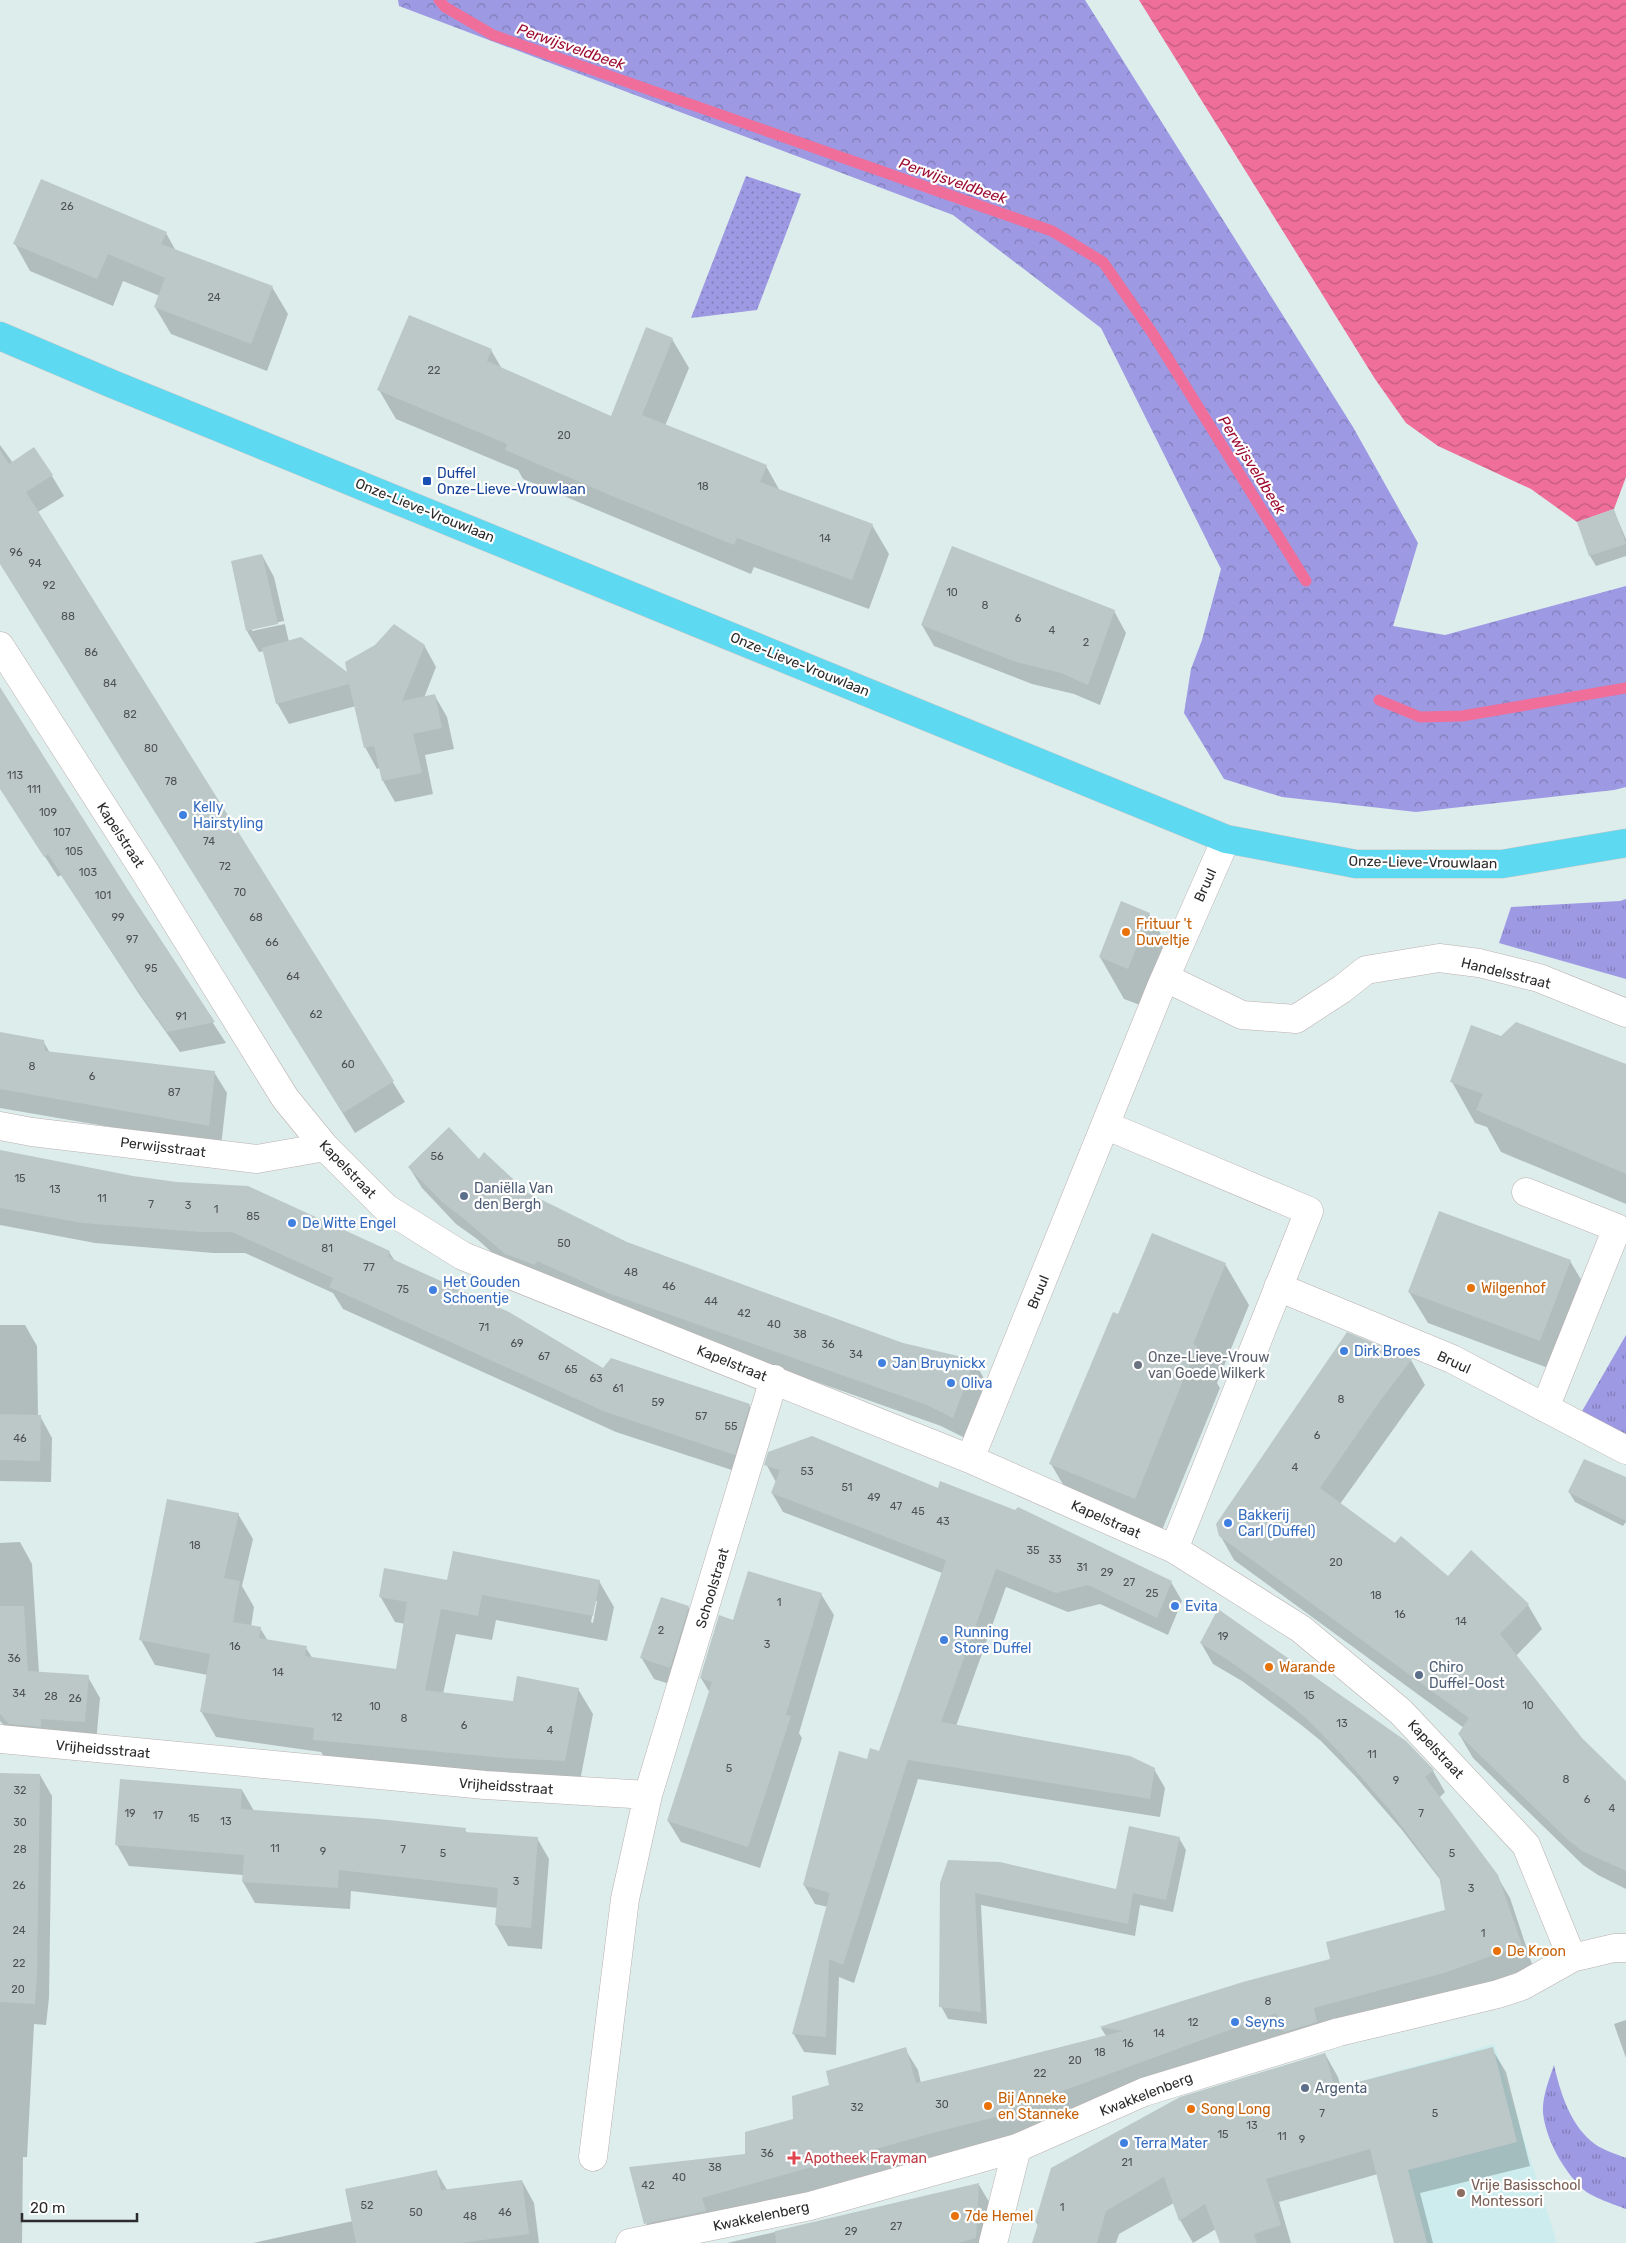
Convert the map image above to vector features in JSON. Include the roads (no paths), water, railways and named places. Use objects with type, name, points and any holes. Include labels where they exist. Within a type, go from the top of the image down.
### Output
[{"type":"main road","name":"Onze-Lieve-Vrouwlaan","points":[[0,336],[110,383],[1226,839],[1366,864],[1502,864],[1626,843]]},
{"type":"street","name":"Kapelstraat","points":[[0,646],[147,875],[285,1098],[325,1148],[386,1208],[463,1256],[970,1458],[1174,1549],[1301,1629],[1401,1712],[1526,1845],[1572,1958]]},
{"type":"street","name":"Bruul","points":[[970,1458],[1161,987],[1226,839]]},
{"type":"street","name":"Handelsstraat","points":[[1166,978],[1242,1015],[1296,1019],[1342,989],[1366,970],[1439,958],[1479,963],[1539,978],[1626,1013]]},
{"type":"street","points":[[1105,1125],[1309,1211],[1174,1549]]},
{"type":"street","name":"Perwijsstraat","points":[[0,1126],[32,1132],[257,1159],[325,1148]]},
{"type":"street","points":[[1526,1192],[1617,1228],[1544,1408]]},
{"type":"street","name":"Bruul","points":[[1278,1287],[1452,1359],[1626,1450]]},
{"type":"street","name":"Schoolstraat","points":[[648,1795],[774,1380]]},
{"type":"street","name":"Vrijheidsstraat","points":[[0,1739],[485,1785],[648,1795]]},
{"type":"street","points":[[593,2157],[625,1899],[648,1795]]},
{"type":"street","points":[[1572,1958],[1614,1948],[1626,1948]]},
{"type":"street","name":"Kwakkelenberg","points":[[630,2243],[810,2206],[1017,2148],[1144,2092],[1338,2032],[1498,1994],[1522,1986],[1572,1958]]},
{"type":"street","points":[[993,2243],[1017,2148]]},
{"type":"water","points":[[1139,0],[1626,0],[1626,477],[1614,509],[1577,522],[1531,489],[1438,446],[1406,423],[1375,379]]},
{"type":"waterway","name":"Perwijsveldbeek","points":[[439,0],[445,7],[493,35],[1052,231],[1103,262],[1153,334],[1306,581]]},
{"type":"waterway","name":"Perwijsveldbeek","points":[[1379,700],[1420,717],[1462,716],[1626,688]]},
{"type":"place","name":"Duffel Onze-Lieve-Vrouwlaan","points":[[427,481]]},
{"type":"place","name":"Kelly Hairstyling","points":[[183,815]]},
{"type":"place","name":"Frituur 't Duveltje","points":[[1126,932]]},
{"type":"place","name":"Daniëlla Van den Bergh","points":[[464,1196]]},
{"type":"place","name":"De Witte Engel","points":[[292,1223]]},
{"type":"place","name":"Wilgenhof","points":[[1471,1288]]},
{"type":"place","name":"Het Gouden Schoentje","points":[[433,1290]]},
{"type":"place","name":"Dirk Broes","points":[[1344,1351]]},
{"type":"place","name":"Jan Bruynickx","points":[[882,1363]]},
{"type":"place","name":"Onze-Lieve-Vrouw van Goede Wilkerk","points":[[1138,1365]]},
{"type":"place","name":"Oliva","points":[[951,1383]]},
{"type":"place","name":"Bakkerij Carl (Duffel)","points":[[1228,1523]]},
{"type":"place","name":"Evita","points":[[1175,1606]]},
{"type":"place","name":"Running Store Duffel","points":[[944,1640]]},
{"type":"place","name":"Warande","points":[[1269,1667]]},
{"type":"place","name":"Chiro Duffel-Oost","points":[[1419,1675]]},
{"type":"place","name":"De Kroon","points":[[1497,1951]]},
{"type":"place","name":"Seyns","points":[[1235,2022]]},
{"type":"place","name":"Argenta","points":[[1305,2088]]},
{"type":"place","name":"Bij Anneke en Stanneke","points":[[988,2106]]},
{"type":"place","name":"Song Long","points":[[1191,2109]]},
{"type":"place","name":"Terra Mater","points":[[1124,2143]]},
{"type":"place","name":"Apotheek Frayman","points":[[794,2158]]},
{"type":"place","name":"Vrije Basisschool Montessori","points":[[1461,2193]]},
{"type":"place","name":"7de Hemel","points":[[955,2216]]}]
